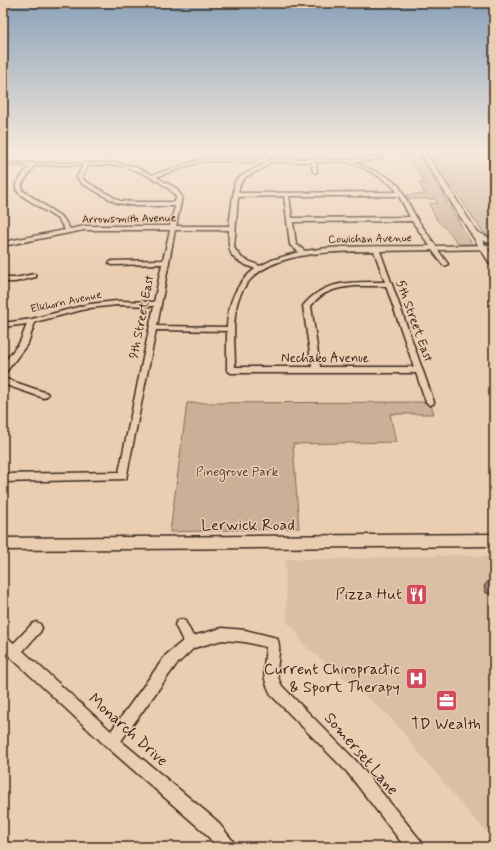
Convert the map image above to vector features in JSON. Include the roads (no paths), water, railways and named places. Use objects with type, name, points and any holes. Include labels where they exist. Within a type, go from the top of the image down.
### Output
[{"type":"main road","points":[[447,191],[494,264]]},
{"type":"main road","points":[[472,230],[487,241],[494,243]]},
{"type":"main road","name":"Lerwick Road","points":[[3,544],[494,540]]},
{"type":"street","points":[[21,191],[26,196],[61,219],[68,231]]},
{"type":"street","points":[[99,191],[119,202],[136,204],[177,204],[179,198],[175,191]]},
{"type":"street","points":[[235,191],[231,248],[239,260],[260,269]]},
{"type":"street","points":[[399,191],[414,220],[445,264]]},
{"type":"street","points":[[286,194],[293,245],[302,253]]},
{"type":"street","points":[[235,195],[401,194]]},
{"type":"street","name":"9th Street East","points":[[3,478],[123,476],[177,204]]},
{"type":"street","points":[[289,220],[414,220]]},
{"type":"street","name":"Arrowsmith Avenue","points":[[3,244],[84,228],[233,228]]},
{"type":"street","name":"Cowichan Avenue","points":[[231,370],[232,329],[236,297],[242,285],[260,269],[280,259],[302,253],[327,250],[494,246]]},
{"type":"street","name":"5th Street East","points":[[376,248],[430,402]]},
{"type":"street","points":[[112,264],[165,262]]},
{"type":"street","points":[[3,280],[15,280],[34,276]]},
{"type":"street","points":[[316,369],[307,306],[311,298],[325,289],[336,286],[388,284]]},
{"type":"street","name":"Elkhorn Avenue","points":[[3,324],[32,321],[90,306],[117,303],[157,304]]},
{"type":"street","points":[[3,370],[24,343],[32,321]]},
{"type":"street","points":[[153,328],[232,329]]},
{"type":"street","name":"Nechako Avenue","points":[[231,370],[419,370]]},
{"type":"street","points":[[3,381],[44,395]]},
{"type":"street","points":[[112,742],[171,660],[190,643],[181,625]]},
{"type":"street","points":[[15,651],[36,628]]},
{"type":"street","name":"Somerset Lane","points":[[190,643],[222,634],[245,636],[273,642],[270,668],[271,680],[277,691],[352,767],[415,847]]},
{"type":"street","name":"Monarch Drive","points":[[3,640],[112,742],[210,826],[226,847]]},
{"type":"place","name":"Pizza Hut","points":[[417,594]]},
{"type":"place","name":"Current Chiropractic & Sport Therapy","points":[[416,678]]},
{"type":"place","name":"TD Wealth","points":[[446,700]]},
{"type":"park label","name":"Pinegrove Park","points":[[237,472]]}]
